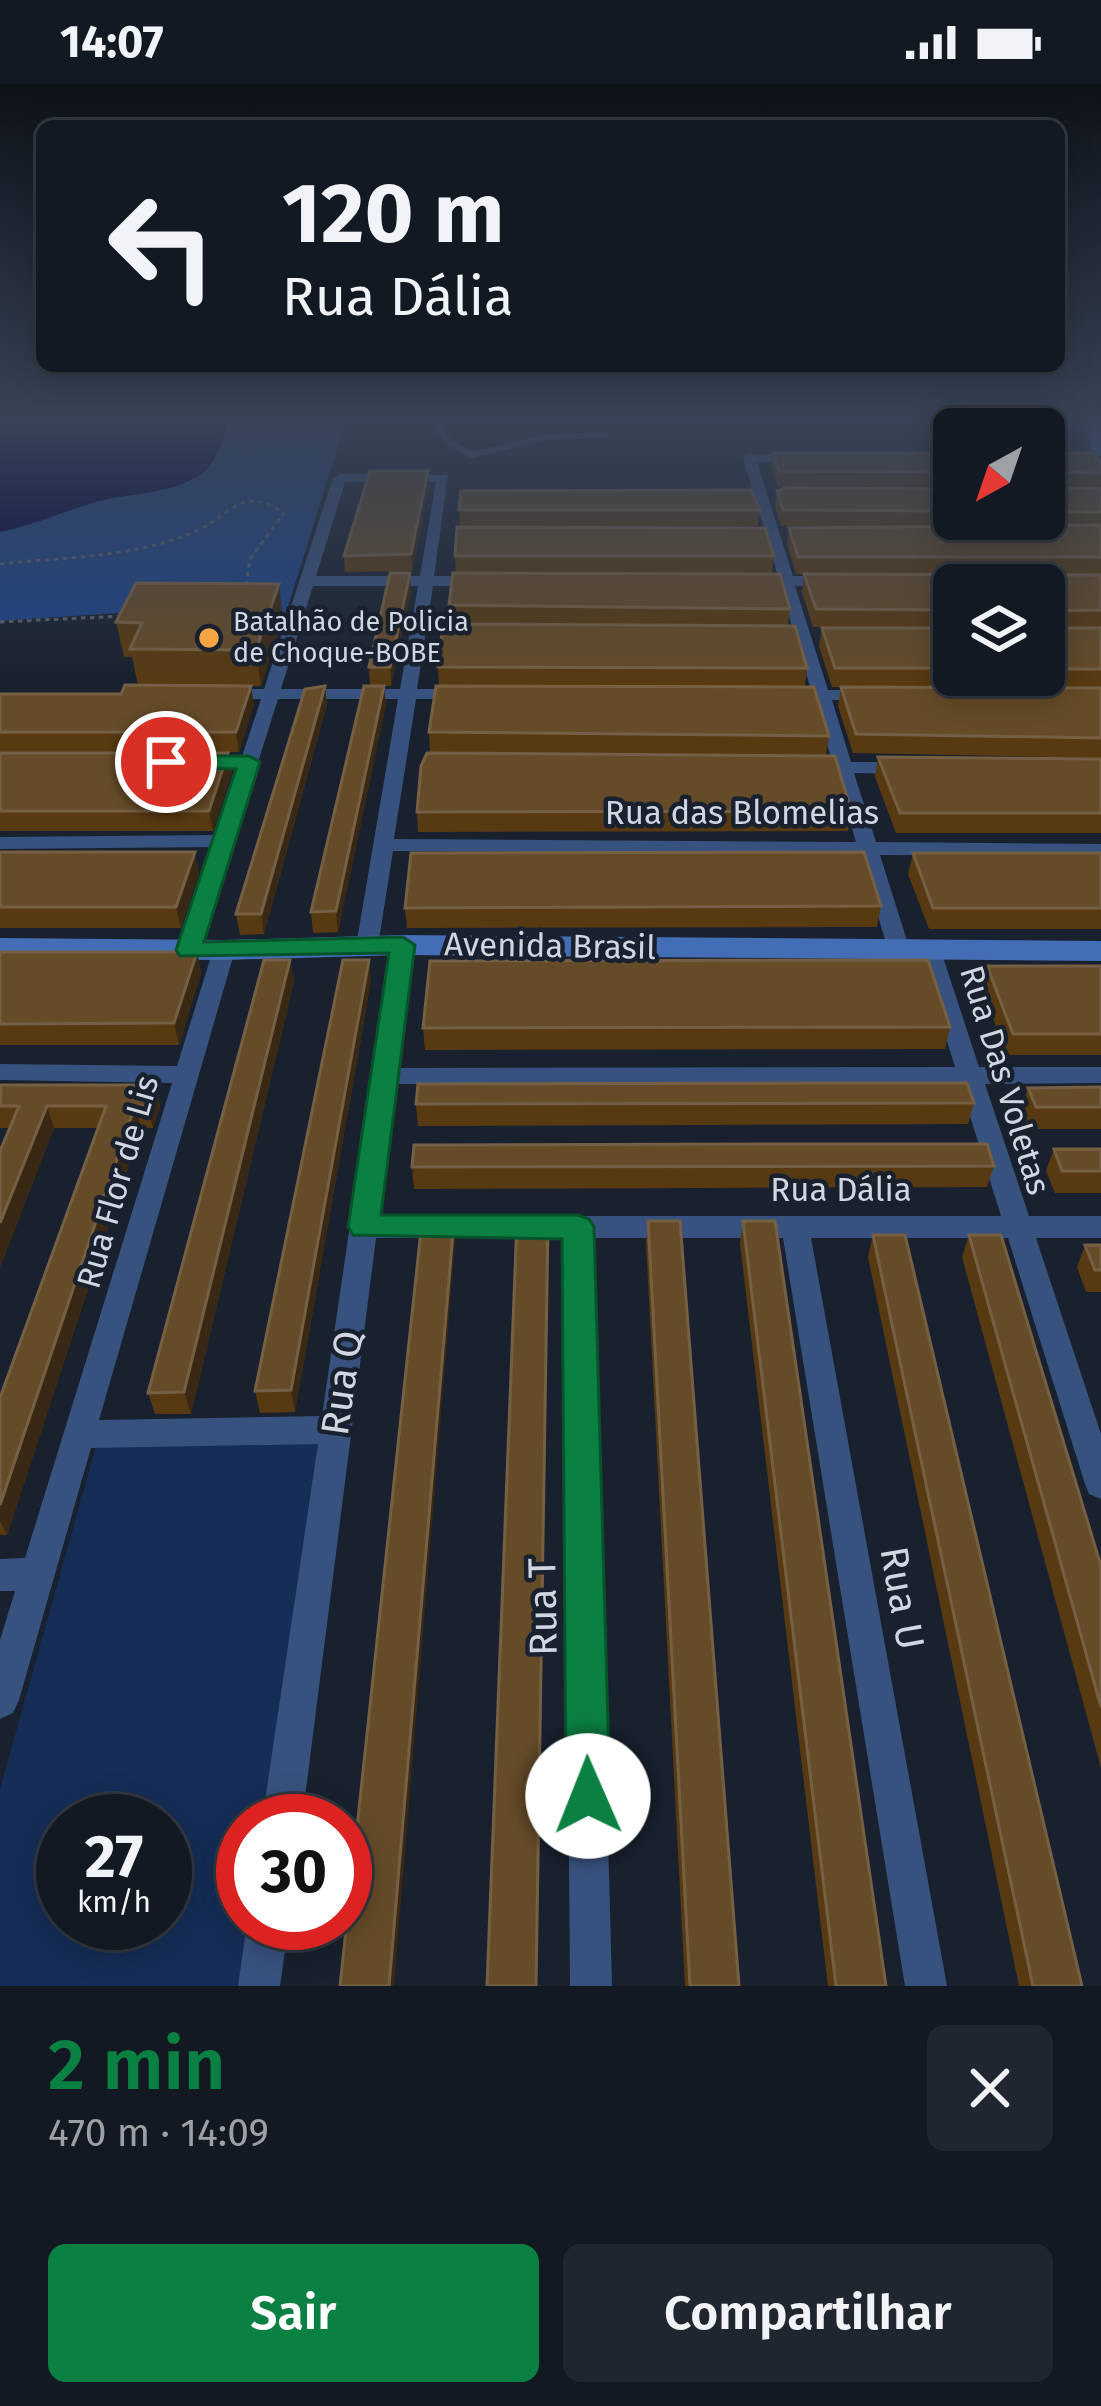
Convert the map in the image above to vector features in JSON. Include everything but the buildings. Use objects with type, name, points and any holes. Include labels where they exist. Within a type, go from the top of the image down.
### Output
[{"type":"street","points":[[189,950],[331,506]]},
{"type":"street","points":[[367,946],[440,506]]},
{"type":"street","name":"Rua Das Voletas","points":[[763,506],[866,847],[969,1078],[1016,1228],[1089,1409],[1101,1484]]},
{"type":"street","points":[[436,535],[458,535]]},
{"type":"street","points":[[751,536],[797,536]]},
{"type":"street","points":[[738,580],[853,581]]},
{"type":"street","points":[[306,581],[500,581]]},
{"type":"street","points":[[420,632],[443,632]]},
{"type":"street","points":[[782,636],[826,636]]},
{"type":"street","points":[[202,694],[477,694]]},
{"type":"street","points":[[776,695],[892,696]]},
{"type":"street","points":[[226,762],[249,762]]},
{"type":"street","points":[[398,762],[421,762]]},
{"type":"street","points":[[795,767],[936,768]]},
{"type":"street","points":[[0,843],[224,841]]},
{"type":"street","name":"Rua das Blomelias","points":[[384,845],[1101,850]]},
{"type":"street","name":"Avenida Brasil","points":[[0,948],[224,950],[403,945],[1101,951]]},
{"type":"street","name":"Rua Q","points":[[286,1794],[403,945]]},
{"type":"street","name":"Rua Flor de Lis","points":[[0,1700],[224,950]]},
{"type":"street","points":[[0,1072],[188,1075]]},
{"type":"street","points":[[385,1076],[1101,1075]]},
{"type":"street","name":"Rua U","points":[[795,1224],[926,1986]]},
{"type":"street","name":"Rua Dália","points":[[364,1227],[1101,1227]]},
{"type":"street","name":"Rua T","points":[[578,1227],[591,1986]]},
{"type":"street","points":[[81,1434],[336,1430]]},
{"type":"street","points":[[0,1575],[36,1574]]},
{"type":"street","points":[[259,1986],[264,1950]]},
{"type":"path","points":[[0,564],[162,541],[200,530],[227,506]]},
{"type":"path","points":[[244,594],[250,559],[284,513],[274,506]]},
{"type":"path","points":[[0,622],[142,615]]},
{"type":"shaded area","points":[[0,506],[319,506],[286,613],[147,611],[0,621]]},
{"type":"shaded area","points":[[0,506],[85,506],[26,525],[0,532]]},
{"type":"shaded area","points":[[98,1439],[322,1440],[273,1794],[216,1794],[216,1950],[251,1950],[246,1986],[0,1986],[0,1789]]},
{"type":"place","name":"Batalhão de Policia de Choque-BOBE","points":[[209,638]]},
{"type":"route","points":[[166,762],[249,762],[189,950],[403,945],[364,1227],[578,1227],[588,1796]]}]
